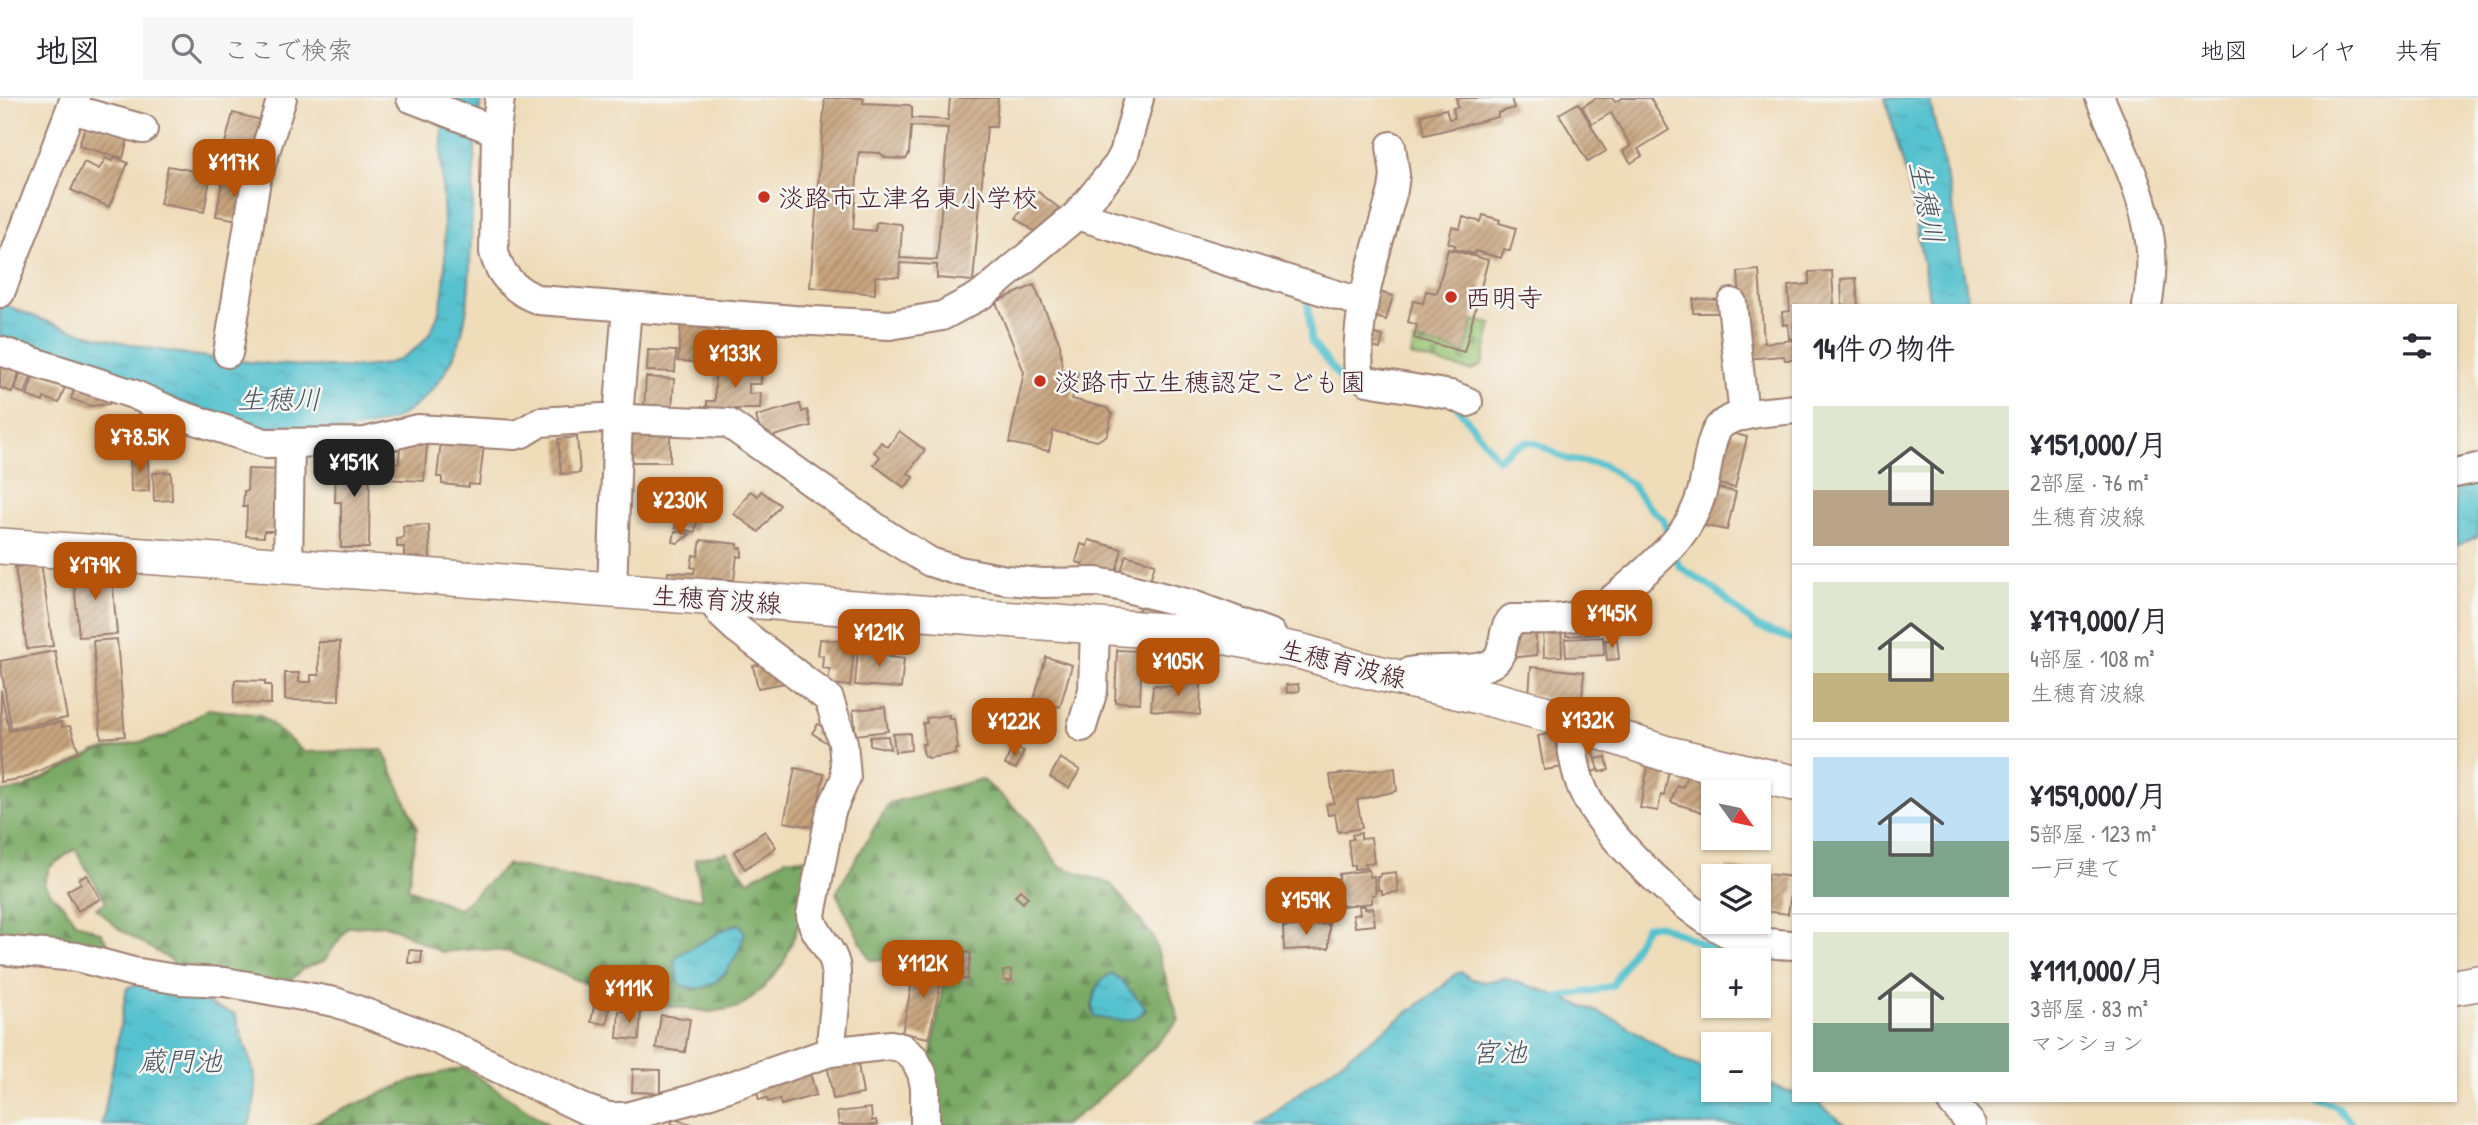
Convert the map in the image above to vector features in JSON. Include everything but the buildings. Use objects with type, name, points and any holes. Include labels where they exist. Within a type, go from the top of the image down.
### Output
[{"type":"main road","name":"生穂育波線","points":[[0,546],[1218,635],[1531,709],[1664,753],[1792,783]]},
{"type":"main road","points":[[2457,987],[2478,983]]},
{"type":"street","points":[[228,353],[256,180],[282,98]]},
{"type":"street","points":[[500,98],[489,129],[494,252],[510,283],[539,300],[890,325],[942,316],[983,294],[1077,215],[1124,154],[1139,98]]},
{"type":"street","points":[[2100,98],[2133,180],[2147,227],[2152,270],[2147,304]]},
{"type":"street","points":[[431,103],[489,129]]},
{"type":"street","points":[[0,293],[73,104],[144,129]]},
{"type":"street","points":[[1391,146],[1395,175],[1393,190],[1363,303],[1357,349],[1359,374],[1367,381],[1451,395],[1468,402]]},
{"type":"street","points":[[1077,215],[1363,303]]},
{"type":"street","points":[[1732,303],[1744,416]]},
{"type":"street","points":[[612,591],[618,417],[627,307]]},
{"type":"street","points":[[0,351],[133,394],[177,414],[255,440],[290,444],[365,442],[418,429],[515,435],[540,422],[618,417],[728,423],[888,536],[930,562],[1006,580],[1043,583],[1096,582],[1134,589],[1203,608],[1328,659]]},
{"type":"street","points":[[1393,676],[1419,669],[1446,671],[1491,664],[1498,656],[1506,625],[1512,619],[1577,616],[1590,612],[1626,589],[1665,555],[1694,515],[1718,428],[1723,423],[1744,416],[1792,409]]},
{"type":"street","points":[[288,566],[290,444]]},
{"type":"street","points":[[2457,473],[2478,468]]},
{"type":"street","points":[[710,598],[722,615],[744,635],[832,703],[847,768],[843,788],[831,811],[811,915],[811,923],[835,965],[830,1052]]},
{"type":"street","points":[[1082,727],[1093,690],[1095,628]]},
{"type":"street","points":[[1569,722],[1572,753],[1585,793],[1611,832],[1632,856],[1683,901],[1727,932],[1751,941],[1792,945]]},
{"type":"street","points":[[0,950],[78,957],[133,972],[181,980],[225,982],[335,1002],[439,1040],[583,1109],[608,1116],[626,1117],[693,1099],[830,1052],[891,1045],[902,1048],[914,1058],[922,1073],[925,1087],[925,1125]]},
{"type":"street","points":[[1952,1102],[1972,1125]]},
{"type":"green space","points":[[1473,320],[1492,324],[1482,365],[1471,371],[1411,356],[1414,340],[1465,353]]},
{"type":"green space","points":[[208,709],[261,715],[304,752],[383,750],[417,827],[408,888],[459,909],[508,864],[628,889],[702,899],[695,859],[727,852],[748,881],[787,858],[813,859],[798,927],[783,964],[764,987],[740,1007],[710,1012],[623,999],[510,952],[476,949],[441,952],[387,925],[348,927],[324,961],[304,968],[285,985],[176,971],[172,961],[119,929],[96,908],[106,902],[75,849],[50,867],[44,884],[75,922],[101,933],[109,945],[132,959],[0,939],[0,792],[24,788],[95,752],[166,736]],"holes":[[[697,946],[727,972],[710,986],[692,990],[678,955]]]},
{"type":"green space","points":[[982,779],[1026,818],[1059,866],[1111,884],[1153,937],[1179,1020],[1092,1105],[1064,1125],[933,1125],[930,1060],[947,960],[870,960],[836,893],[889,803]],"holes":[[[1098,984],[1141,1004],[1146,1011],[1134,1018],[1121,1020],[1094,1016],[1092,1006]]]},
{"type":"green space","points":[[464,1067],[549,1125],[308,1125],[410,1081]]},
{"type":"water","points":[[447,98],[482,98],[479,114]]},
{"type":"water","name":"生穂川","points":[[1885,98],[1929,98],[1952,200],[1969,304],[1931,304],[1908,181]]},
{"type":"water","name":"生穂川","points":[[443,119],[476,133],[466,313],[459,342],[445,373],[425,397],[402,415],[356,429],[270,433],[0,339],[0,303],[70,329],[128,344],[187,354],[246,362],[335,367],[375,366],[397,360],[415,349],[429,334],[441,303],[445,268]]},
{"type":"water","points":[[2478,483],[2478,536],[2457,545],[2457,488]]},
{"type":"water","points":[[739,924],[745,933],[736,955],[722,976],[703,988],[679,984],[674,962],[678,955]]},
{"type":"water","name":"宮池","points":[[1461,972],[1484,982],[1504,978],[1548,992],[1619,1021],[1682,1061],[1701,1067],[1701,1102],[1771,1102],[1771,1085],[1792,1092],[1792,1102],[1816,1102],[1846,1125],[1256,1125],[1442,987],[1455,974]]},
{"type":"water","points":[[1113,974],[1146,1008],[1136,1017],[1115,1020],[1094,1016],[1093,1003],[1098,985]]},
{"type":"water","name":"蔵門池","points":[[137,984],[188,993],[235,1014],[256,1087],[249,1125],[102,1125],[127,988]]},
{"type":"waterway","points":[[1307,294],[1311,341],[1344,383],[1357,385]]},
{"type":"waterway","points":[[1458,408],[1498,459],[1512,448],[1527,442],[1536,443],[1566,459],[1604,465],[1631,484],[1649,507],[1663,519],[1669,536]]},
{"type":"waterway","points":[[1673,553],[1680,567],[1714,589],[1757,627],[1792,639]]},
{"type":"waterway","points":[[1559,997],[1613,985],[1646,926],[1660,925],[1712,948]]},
{"type":"waterway","points":[[1771,959],[1783,956]]},
{"type":"waterway","points":[[2320,1102],[2338,1107],[2353,1125]]},
{"type":"place","name":"淡路市立津名東小学校","points":[[764,197]]},
{"type":"place","name":"西明寺","points":[[1451,297]]},
{"type":"place","name":"淡路市立生穂認定こども園","points":[[1040,381]]}]
